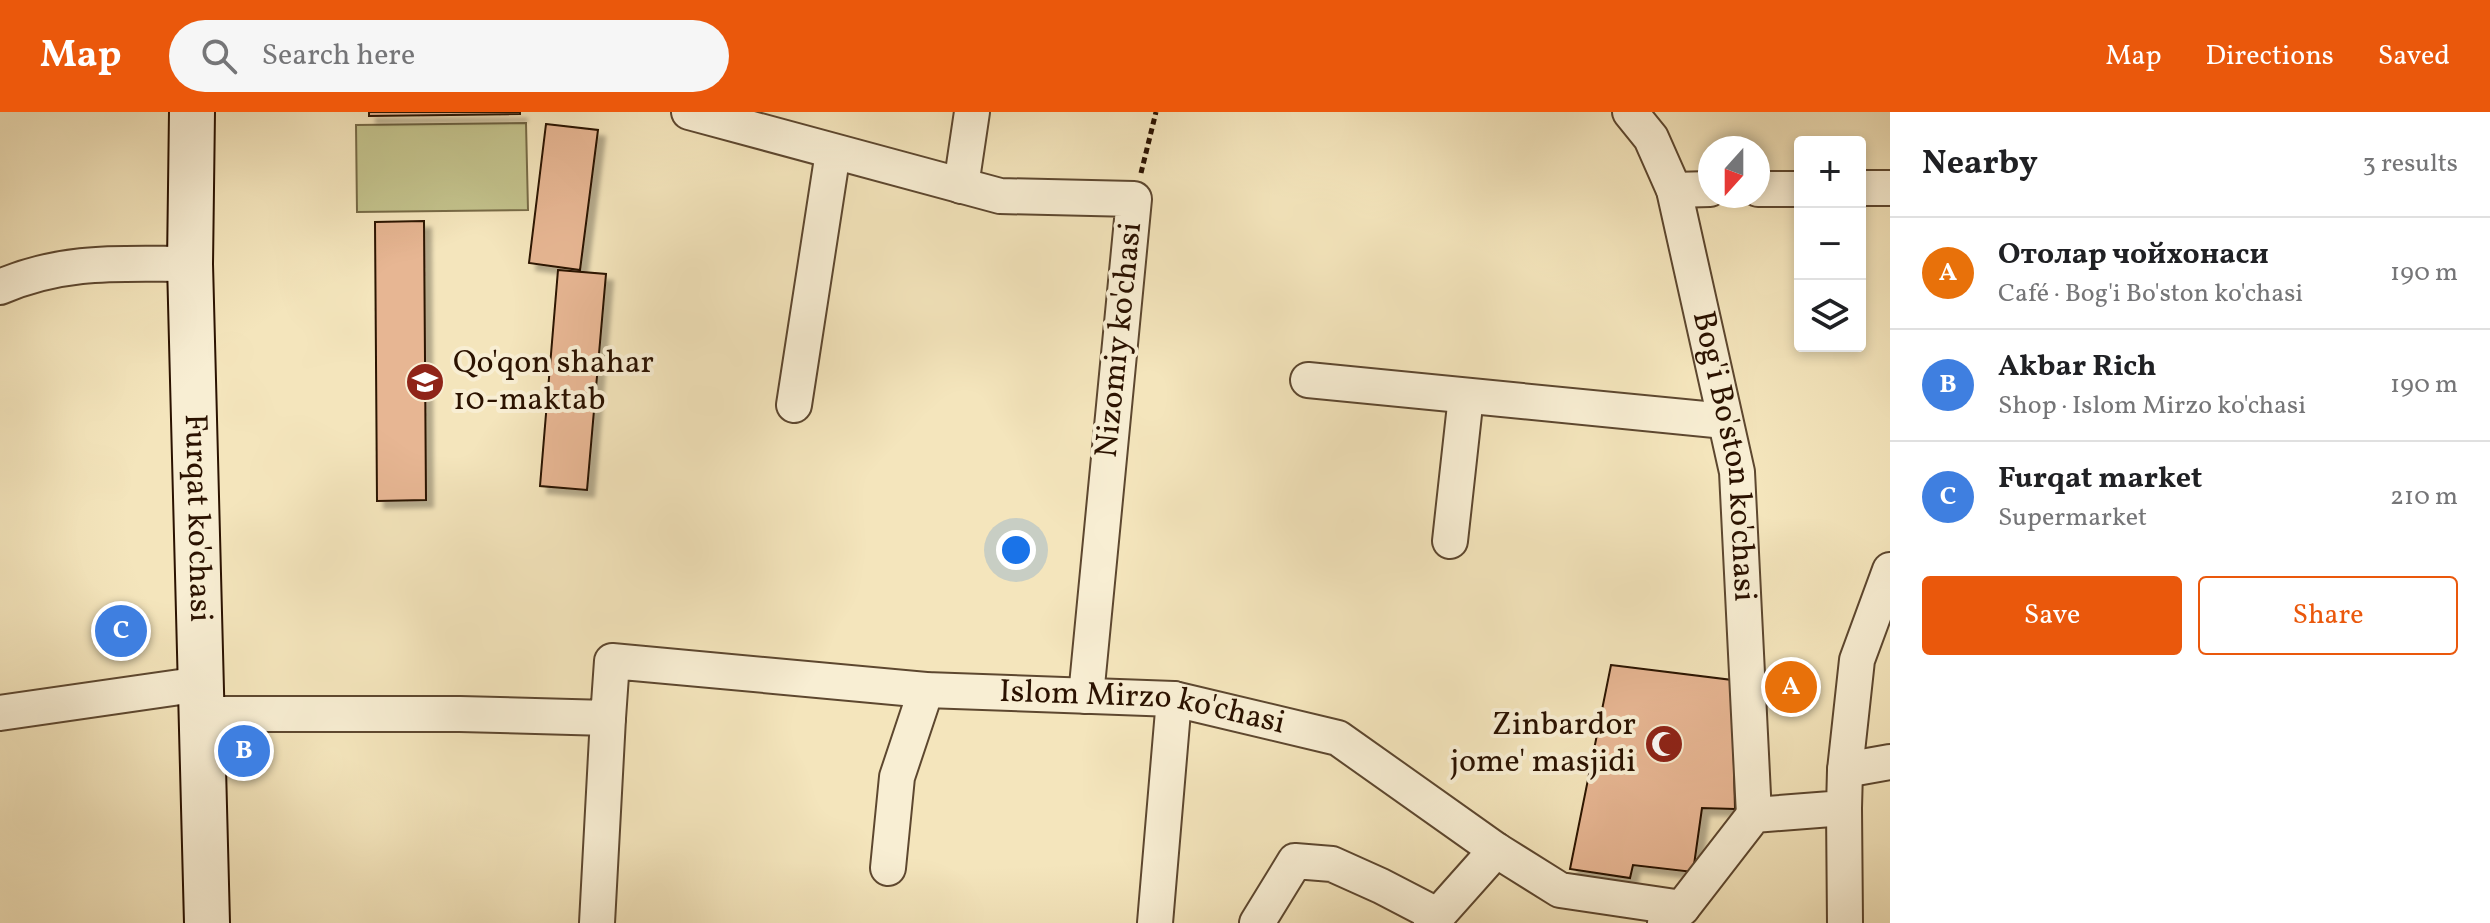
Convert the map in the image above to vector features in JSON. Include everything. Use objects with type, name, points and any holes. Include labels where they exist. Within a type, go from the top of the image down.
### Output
[{"type":"main road","name":"Furqat ko'chasi","points":[[192,112],[190,264],[207,923]]},
{"type":"street","name":"Nizomiy ko'chasi","points":[[689,112],[1000,196],[1134,199],[1086,696]]},
{"type":"street","points":[[961,186],[972,112]]},
{"type":"street","name":"Bog'i Bo'ston ko'chasi","points":[[1630,112],[1651,138],[1674,190],[1737,472],[1754,815]]},
{"type":"street","points":[[794,405],[833,152]]},
{"type":"street","points":[[1866,188],[1890,188]]},
{"type":"street","points":[[1674,190],[1698,189]]},
{"type":"street","points":[[1770,189],[1794,189]]},
{"type":"street","points":[[0,287],[32,274],[83,264],[190,264]]},
{"type":"street","points":[[1308,380],[1725,421]]},
{"type":"street","points":[[1450,541],[1466,396]]},
{"type":"street","points":[[1845,923],[1845,770],[1857,660],[1890,570]]},
{"type":"street","name":"Islom Mirzo ko'chasi","points":[[597,923],[612,661],[926,690],[1174,699],[1338,738],[1496,850],[1560,890],[1674,915]]},
{"type":"street","points":[[888,868],[897,777],[926,690]]},
{"type":"street","points":[[0,713],[201,699],[460,714],[608,718]]},
{"type":"street","points":[[1155,923],[1174,699]]},
{"type":"street","points":[[1845,770],[1890,762]]},
{"type":"street","points":[[1674,915],[1754,815],[1844,808]]},
{"type":"street","points":[[1257,923],[1295,861],[1332,864],[1381,886],[1434,919],[1496,850]]},
{"type":"path","points":[[1134,199],[1156,112]]},
{"type":"shaded area","points":[[526,123],[528,210],[357,212],[356,125]]},
{"type":"building","points":[[369,112],[520,112],[520,114],[369,116]]},
{"type":"building","points":[[546,124],[598,130],[580,270],[529,263]]},
{"type":"building","points":[[424,221],[426,500],[377,501],[375,222]]},
{"type":"building","points":[[558,270],[606,274],[587,490],[540,486]]},
{"type":"building","name":"Zinbardor jome' masjidi","points":[[1611,665],[1732,680],[1735,809],[1702,808],[1693,872],[1633,865],[1630,878],[1570,869]]},
{"type":"place","name":"Qo'qon shahar 10-maktab","points":[[425,382]]},
{"type":"place","name":"Furqat market","points":[[121,631]]},
{"type":"place","name":"Отолар чойхонаси","points":[[1791,687]]},
{"type":"place","name":"Zinbardor jome' masjidi","points":[[1664,744]]},
{"type":"place","name":"Akbar Rich","points":[[244,751]]}]
